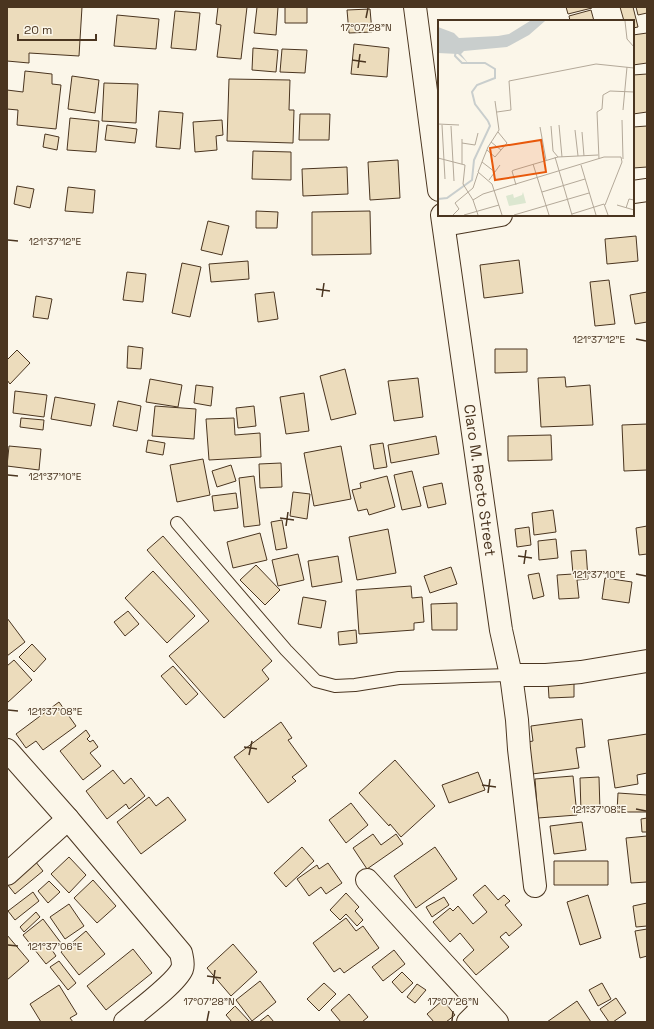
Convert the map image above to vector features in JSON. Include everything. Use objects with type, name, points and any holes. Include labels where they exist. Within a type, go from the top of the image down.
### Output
[{"type":"street","points":[[415,7],[438,182]]},
{"type":"street","points":[[634,192],[647,190]]},
{"type":"street","points":[[443,220],[489,216]]},
{"type":"street","name":"Claro M. Recto Street","points":[[443,220],[501,630],[511,675],[534,886]]},
{"type":"street","points":[[511,675],[546,675],[582,672],[647,661]]},
{"type":"street","points":[[7,750],[68,819],[181,953],[183,961],[182,968],[164,989],[125,1022]]},
{"type":"street","points":[[7,874],[68,819]]},
{"type":"street","points":[[367,880],[483,1017]]},
{"type":"lane","points":[[177,523],[286,650],[316,681],[335,686],[355,685],[399,678],[511,675]]},
{"type":"building","points":[[7,7],[82,7],[79,56],[29,53],[29,63],[7,61]]},
{"type":"building","points":[[218,7],[247,7],[241,59],[217,57],[221,25],[216,24]]},
{"type":"building","points":[[257,7],[278,7],[276,35],[254,33]]},
{"type":"building","points":[[285,7],[307,7],[307,23],[285,23]]},
{"type":"building","points":[[566,7],[592,7],[592,8],[568,14]]},
{"type":"building","points":[[620,7],[633,7],[638,27],[634,28],[634,20],[624,20]]},
{"type":"building","points":[[636,7],[647,7],[647,13],[638,15]]},
{"type":"building","points":[[370,9],[372,32],[349,33],[347,10]]},
{"type":"building","points":[[591,10],[594,20],[570,20],[569,16]]},
{"type":"building","points":[[175,11],[200,13],[196,50],[171,48]]},
{"type":"building","points":[[117,15],[159,19],[156,49],[114,46]]},
{"type":"building","points":[[647,33],[647,63],[634,65],[634,35]]},
{"type":"building","points":[[354,44],[389,48],[387,77],[351,74]]},
{"type":"building","points":[[253,48],[278,50],[276,72],[252,70]]},
{"type":"building","points":[[282,49],[307,50],[305,73],[280,72]]},
{"type":"building","points":[[25,71],[52,74],[52,84],[61,85],[56,129],[17,125],[18,110],[7,109],[7,90],[23,92]]},
{"type":"building","points":[[647,74],[647,112],[634,114],[634,75]]},
{"type":"building","points":[[72,76],[99,80],[95,113],[68,109]]},
{"type":"building","points":[[229,79],[290,80],[289,110],[294,110],[293,143],[227,141]]},
{"type":"building","points":[[104,83],[138,84],[136,123],[102,121]]},
{"type":"building","points":[[159,111],[183,113],[180,149],[156,147]]},
{"type":"building","points":[[300,114],[330,114],[329,140],[299,140]]},
{"type":"building","points":[[70,118],[99,121],[96,152],[67,150]]},
{"type":"building","points":[[222,120],[223,135],[216,136],[217,150],[195,152],[193,122]]},
{"type":"building","points":[[107,125],[137,129],[135,143],[105,140]]},
{"type":"building","points":[[647,126],[647,167],[634,168],[634,127]]},
{"type":"building","points":[[45,134],[59,137],[57,150],[43,147]]},
{"type":"building","points":[[253,151],[291,152],[291,180],[252,179]]},
{"type":"building","points":[[398,160],[400,198],[370,200],[368,162]]},
{"type":"building","points":[[347,167],[348,194],[303,196],[302,169]]},
{"type":"building","points":[[17,186],[34,189],[30,208],[14,204]]},
{"type":"building","points":[[68,187],[95,190],[93,213],[65,211]]},
{"type":"building","points":[[256,211],[278,212],[277,228],[256,228]]},
{"type":"building","points":[[370,211],[371,254],[312,255],[312,212]]},
{"type":"building","points":[[208,221],[229,226],[222,255],[201,250]]},
{"type":"building","points":[[636,236],[638,261],[607,264],[605,239]]},
{"type":"building","points":[[519,260],[523,293],[484,298],[480,265]]},
{"type":"building","points":[[248,261],[249,279],[211,282],[209,264]]},
{"type":"building","points":[[182,263],[201,267],[190,317],[172,313]]},
{"type":"building","points":[[127,272],[146,274],[143,302],[123,300]]},
{"type":"building","points":[[609,280],[615,324],[595,326],[590,282]]},
{"type":"building","points":[[274,292],[278,319],[258,322],[255,294]]},
{"type":"building","points":[[647,292],[647,322],[635,324],[630,295]]},
{"type":"building","points":[[36,296],[52,299],[48,319],[33,317]]},
{"type":"building","points":[[128,346],[143,348],[141,369],[127,368]]},
{"type":"building","points":[[495,349],[527,349],[527,372],[495,373]]},
{"type":"building","points":[[17,350],[30,363],[10,384],[7,380],[7,360]]},
{"type":"building","points":[[345,369],[356,414],[331,420],[320,376]]},
{"type":"building","points":[[565,377],[566,387],[590,385],[593,425],[541,427],[538,378]]},
{"type":"building","points":[[418,378],[423,417],[394,421],[388,381]]},
{"type":"building","points":[[150,379],[182,385],[178,407],[146,402]]},
{"type":"building","points":[[196,385],[213,387],[211,406],[194,403]]},
{"type":"building","points":[[15,391],[47,395],[44,417],[13,413]]},
{"type":"building","points":[[304,393],[309,431],[286,434],[280,397]]},
{"type":"building","points":[[55,397],[95,404],[91,426],[51,419]]},
{"type":"building","points":[[118,401],[141,406],[137,431],[113,426]]},
{"type":"building","points":[[155,406],[196,409],[194,439],[152,436]]},
{"type":"building","points":[[254,406],[256,426],[238,428],[236,408]]},
{"type":"building","points":[[21,418],[44,420],[43,430],[20,427]]},
{"type":"building","points":[[234,418],[235,435],[260,433],[261,457],[209,460],[206,419]]},
{"type":"building","points":[[647,424],[647,470],[624,471],[622,425]]},
{"type":"building","points":[[551,435],[552,460],[508,461],[508,436]]},
{"type":"building","points":[[436,436],[439,454],[391,463],[388,445]]},
{"type":"building","points":[[148,440],[165,443],[163,455],[146,452]]},
{"type":"building","points":[[383,443],[387,467],[374,469],[370,445]]},
{"type":"building","points":[[9,446],[41,449],[39,470],[7,466]]},
{"type":"building","points":[[341,446],[351,499],[314,506],[304,453]]},
{"type":"building","points":[[203,459],[210,495],[177,502],[170,465]]},
{"type":"building","points":[[281,463],[282,487],[260,488],[259,464]]},
{"type":"building","points":[[231,465],[236,481],[217,487],[212,471]]},
{"type":"building","points":[[412,471],[421,506],[402,510],[394,475]]},
{"type":"building","points":[[254,476],[260,525],[244,527],[239,478]]},
{"type":"building","points":[[387,476],[395,507],[369,515],[367,509],[358,511],[352,490],[361,488],[360,483]]},
{"type":"building","points":[[442,483],[446,504],[428,508],[423,487]]},
{"type":"building","points":[[293,492],[310,494],[307,519],[290,516]]},
{"type":"building","points":[[236,493],[238,508],[214,511],[212,496]]},
{"type":"building","points":[[553,510],[556,532],[534,535],[532,513]]},
{"type":"building","points":[[282,520],[287,548],[276,550],[271,522]]},
{"type":"building","points":[[647,526],[647,554],[639,555],[636,528]]},
{"type":"building","points":[[529,527],[531,545],[517,547],[515,529]]},
{"type":"building","points":[[388,529],[396,573],[357,580],[349,537]]},
{"type":"building","points":[[260,533],[267,560],[233,568],[227,542]]},
{"type":"building","points":[[163,536],[272,661],[262,670],[269,679],[224,718],[169,656],[209,621],[147,550]]},
{"type":"building","points":[[556,539],[558,558],[539,560],[538,541]]},
{"type":"building","points":[[586,550],[588,579],[577,580],[579,598],[559,599],[557,575],[573,574],[571,551]]},
{"type":"building","points":[[298,554],[304,580],[278,586],[272,560]]},
{"type":"building","points":[[338,556],[342,582],[312,587],[308,561]]},
{"type":"building","points":[[256,565],[280,590],[265,605],[240,580]]},
{"type":"building","points":[[451,567],[457,584],[430,593],[424,576]]},
{"type":"building","points":[[153,571],[195,616],[167,643],[125,598]]},
{"type":"building","points":[[539,573],[544,596],[533,599],[528,575]]},
{"type":"building","points":[[605,578],[632,582],[629,603],[602,599]]},
{"type":"building","points":[[411,586],[412,598],[422,597],[424,622],[414,623],[414,630],[359,634],[356,590]]},
{"type":"building","points":[[303,597],[326,601],[321,628],[298,624]]},
{"type":"building","points":[[457,603],[457,630],[432,630],[431,604]]},
{"type":"building","points":[[128,611],[139,624],[125,636],[114,622]]},
{"type":"building","points":[[7,618],[25,642],[7,656]]},
{"type":"building","points":[[356,630],[357,643],[339,645],[338,632]]},
{"type":"building","points":[[32,644],[46,659],[34,672],[19,657]]},
{"type":"building","points":[[14,660],[32,680],[7,703],[7,666]]},
{"type":"building","points":[[173,666],[198,694],[186,705],[161,676]]},
{"type":"building","points":[[574,681],[574,697],[549,698],[548,682]]},
{"type":"building","points":[[59,702],[76,726],[43,750],[36,741],[26,748],[16,734]]},
{"type":"building","points":[[582,719],[585,747],[576,748],[579,768],[532,774],[528,742],[533,741],[531,726]]},
{"type":"building","points":[[281,722],[292,738],[288,740],[307,766],[292,777],[296,781],[268,803],[234,757]]},
{"type":"building","points":[[86,730],[90,736],[87,739],[90,742],[93,740],[98,747],[90,753],[101,766],[83,780],[60,751]]},
{"type":"building","points":[[647,734],[647,773],[637,775],[638,784],[615,788],[608,740]]},
{"type":"building","points":[[395,760],[435,806],[401,837],[359,793]]},
{"type":"building","points":[[113,770],[124,784],[131,778],[145,796],[129,809],[126,804],[107,819],[86,791]]},
{"type":"building","points":[[478,772],[485,790],[449,803],[442,785]]},
{"type":"building","points":[[573,776],[577,815],[538,818],[535,779]]},
{"type":"building","points":[[599,777],[600,811],[581,812],[580,778]]},
{"type":"building","points":[[618,793],[647,795],[647,812],[617,812]]},
{"type":"building","points":[[149,797],[156,806],[168,797],[186,820],[141,854],[117,822]]},
{"type":"building","points":[[351,803],[368,825],[346,843],[329,820]]},
{"type":"building","points":[[647,818],[647,832],[642,832],[641,819]]},
{"type":"building","points":[[582,822],[586,850],[554,854],[550,826]]},
{"type":"building","points":[[373,834],[381,845],[396,834],[403,844],[367,869],[353,848]]},
{"type":"building","points":[[647,836],[647,882],[631,883],[626,838]]},
{"type":"building","points":[[302,847],[314,861],[286,887],[274,873]]},
{"type":"building","points":[[435,847],[457,879],[416,908],[394,876]]},
{"type":"building","points":[[69,857],[86,875],[69,893],[51,874]]},
{"type":"building","points":[[35,861],[43,871],[15,894],[7,884]]},
{"type":"building","points":[[554,861],[608,861],[608,885],[554,885]]},
{"type":"building","points":[[328,863],[342,883],[326,894],[321,887],[309,896],[297,879],[317,865],[319,869]]},
{"type":"building","points":[[93,880],[116,906],[97,923],[74,898]]},
{"type":"building","points":[[49,881],[60,892],[48,903],[38,891]]},
{"type":"building","points":[[485,885],[498,900],[504,895],[510,901],[505,905],[522,925],[509,936],[506,932],[500,937],[509,947],[476,975],[463,960],[474,950],[460,933],[450,942],[433,922],[450,908],[453,911],[458,906],[473,924],[487,912],[473,895]]},
{"type":"building","points":[[33,892],[39,901],[15,920],[8,911]]},
{"type":"building","points":[[346,893],[359,907],[355,911],[363,920],[357,926],[346,914],[340,920],[330,910]]},
{"type":"building","points":[[588,895],[601,938],[580,945],[567,902]]},
{"type":"building","points":[[444,897],[449,905],[432,917],[426,907]]},
{"type":"building","points":[[647,903],[647,926],[636,927],[633,906]]},
{"type":"building","points":[[69,904],[84,926],[65,939],[50,917]]},
{"type":"building","points":[[36,912],[40,917],[24,932],[20,927]]},
{"type":"building","points":[[346,918],[356,931],[363,926],[379,948],[344,973],[340,968],[334,972],[313,943]]},
{"type":"building","points":[[43,919],[61,943],[52,950],[56,956],[46,964],[23,935]]},
{"type":"building","points":[[647,929],[647,956],[640,958],[635,931]]},
{"type":"building","points":[[86,931],[105,954],[79,975],[61,952]]},
{"type":"building","points":[[7,935],[29,961],[7,980]]},
{"type":"building","points":[[233,944],[257,972],[231,996],[207,968]]},
{"type":"building","points":[[133,949],[152,973],[106,1010],[87,986]]},
{"type":"building","points":[[394,950],[405,964],[383,981],[372,967]]},
{"type":"building","points":[[59,961],[76,983],[68,990],[50,967]]},
{"type":"building","points":[[402,972],[413,983],[402,993],[392,982]]},
{"type":"building","points":[[260,981],[276,1002],[252,1021],[236,1000]]},
{"type":"building","points":[[324,983],[336,994],[319,1011],[307,999]]},
{"type":"building","points":[[602,983],[611,999],[598,1006],[589,990]]},
{"type":"building","points":[[417,984],[426,990],[415,1003],[407,997]]},
{"type":"building","points":[[59,985],[77,1014],[70,1018],[73,1022],[41,1022],[30,1004]]},
{"type":"building","points":[[349,994],[368,1017],[362,1022],[341,1022],[331,1010]]},
{"type":"building","points":[[616,998],[626,1013],[613,1022],[609,1022],[600,1009]]},
{"type":"building","points":[[443,1000],[455,1015],[446,1022],[434,1022],[427,1014]]},
{"type":"building","points":[[577,1001],[591,1022],[547,1022]]},
{"type":"building","points":[[235,1006],[250,1022],[232,1022],[226,1015]]},
{"type":"building","points":[[268,1015],[274,1022],[259,1022]]}]
